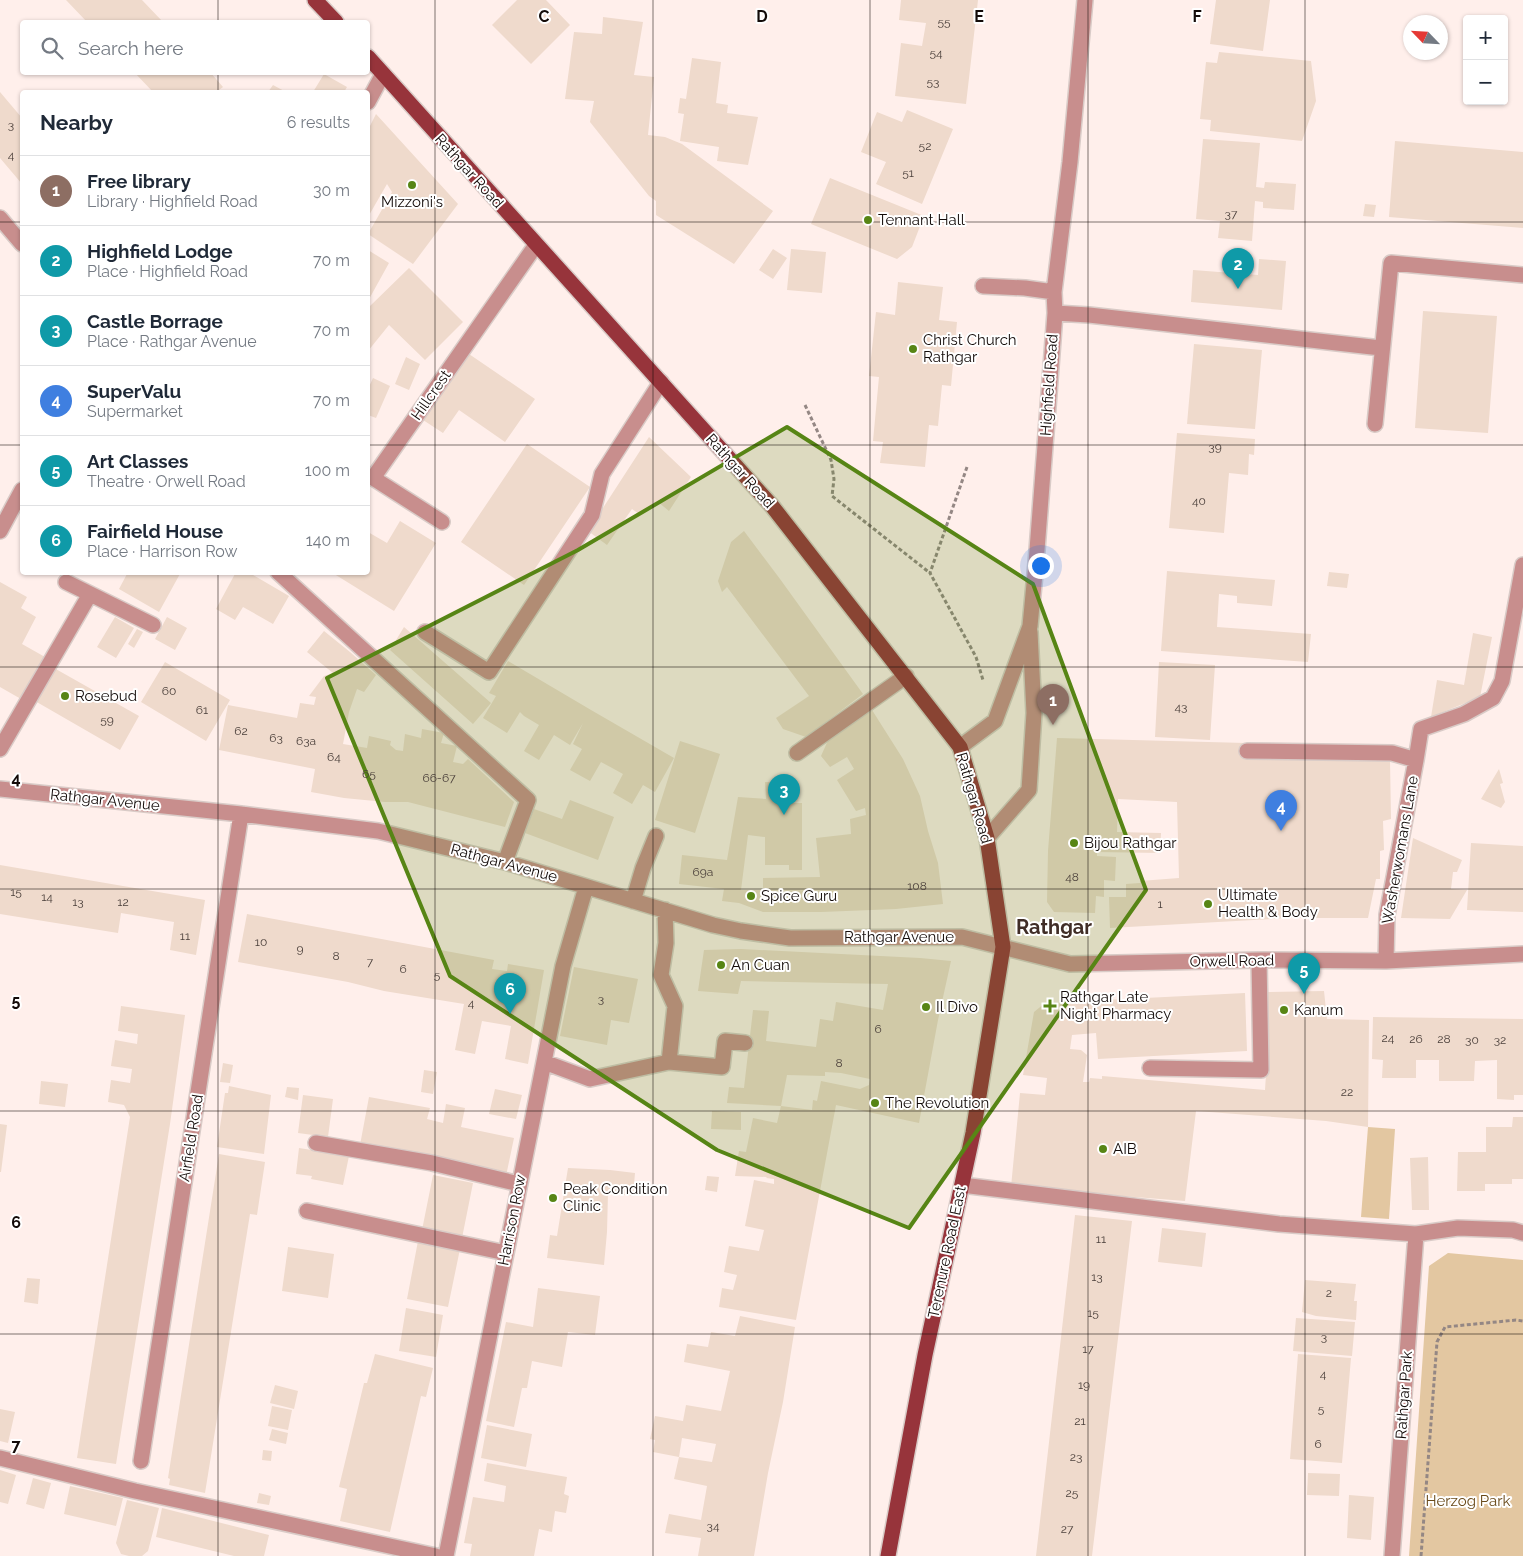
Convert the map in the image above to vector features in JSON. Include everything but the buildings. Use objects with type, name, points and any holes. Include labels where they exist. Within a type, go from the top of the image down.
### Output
[{"type":"main road","points":[[315,0],[334,20]]},
{"type":"main road","name":"Rathgar Road","points":[[370,59],[772,506],[960,747],[987,838],[1003,947]]},
{"type":"main road","name":"Terenure Road East","points":[[888,1556],[925,1355],[973,1133],[1003,947]]},
{"type":"street","name":"Highfield Road","points":[[960,747],[995,722],[1030,626],[1054,313],[1054,292],[1070,162],[1084,0]]},
{"type":"street","points":[[370,98],[383,74]]},
{"type":"street","points":[[0,218],[20,242]]},
{"type":"street","name":"Hillcrest","points":[[442,522],[373,478],[536,245]]},
{"type":"street","points":[[1375,424],[1391,262],[1523,275]]},
{"type":"street","points":[[983,286],[1025,288],[1054,292]]},
{"type":"street","points":[[1054,313],[1089,315],[1381,348]]},
{"type":"street","points":[[425,632],[489,672],[592,515],[602,474],[660,382]]},
{"type":"street","points":[[0,531],[20,494]]},
{"type":"street","points":[[1416,760],[1421,729],[1464,714],[1494,698],[1502,681],[1523,565]]},
{"type":"street","points":[[281,575],[528,800],[505,862]]},
{"type":"street","points":[[66,582],[153,625]]},
{"type":"street","points":[[0,749],[90,594]]},
{"type":"street","points":[[987,838],[1029,790],[1034,713],[1030,626]]},
{"type":"street","points":[[797,753],[906,676]]},
{"type":"street","name":"Washerwomans Lane","points":[[1247,751],[1392,753],[1416,760],[1387,915],[1386,961]]},
{"type":"street","name":"Rathgar Avenue","points":[[0,789],[241,814],[378,831],[505,862],[713,925],[740,931],[790,938],[962,936],[1003,947]]},
{"type":"street","name":"Airfield Road","points":[[141,1461],[241,814]]},
{"type":"street","points":[[632,901],[656,836]]},
{"type":"street","name":"Harrison Row","points":[[446,1556],[563,966],[586,887]]},
{"type":"street","points":[[665,910],[666,944],[661,975],[675,1006],[669,1062]]},
{"type":"street","name":"Orwell Road","points":[[1003,947],[1070,964],[1259,960],[1386,961],[1523,954]]},
{"type":"street","points":[[1150,1068],[1261,1070],[1259,960]]},
{"type":"street","points":[[544,1062],[590,1079],[669,1062],[722,1067],[725,1041],[745,1043]]},
{"type":"street","points":[[316,1143],[432,1164],[519,1184]]},
{"type":"street","points":[[962,1186],[1279,1224],[1416,1234],[1458,1228],[1513,1230],[1523,1233]]},
{"type":"street","points":[[308,1211],[506,1253]]},
{"type":"street","name":"Rathgar Park","points":[[1392,1556],[1416,1234]]},
{"type":"street","points":[[0,1458],[135,1491],[436,1556]]},
{"type":"path","points":[[805,404],[831,460],[834,479],[832,496],[930,573],[976,657]]},
{"type":"path","points":[[930,573],[967,467]]},
{"type":"path","points":[[1421,1556],[1437,1342],[1446,1327],[1516,1320],[1523,1321]]},
{"type":"highlighted area","points":[[787,427],[1033,584],[1146,890],[909,1228],[717,1150],[450,976],[327,678],[578,550]]},
{"type":"green space","points":[[1368,1127],[1395,1129],[1389,1219],[1361,1217]]},
{"type":"green space","name":"Herzog Park","points":[[1448,1253],[1523,1260],[1523,1556],[1409,1556],[1429,1266]]},
{"type":"place","name":"Mizzoni's","points":[[412,185]]},
{"type":"place","name":"Tennant Hall","points":[[868,220]]},
{"type":"place","name":"Highfield Lodge","points":[[1238,289]]},
{"type":"place","name":"Christ Church Rathgar","points":[[913,349]]},
{"type":"place","name":"Rosebud","points":[[65,696]]},
{"type":"place","name":"Free library","points":[[1053,725]]},
{"type":"place","name":"Castle Borrage","points":[[784,815]]},
{"type":"place","name":"SuperValu","points":[[1281,831]]},
{"type":"place","name":"Bijou Rathgar","points":[[1074,843]]},
{"type":"place","name":"Spice Guru","points":[[751,896]]},
{"type":"place","name":"Ultimate Health & Body","points":[[1208,904]]},
{"type":"place","name":"An Cuan","points":[[721,965]]},
{"type":"place","name":"Art Classes","points":[[1304,994]]},
{"type":"place","name":"Rathgar Late Night Pharmacy","points":[[1050,1006]]},
{"type":"place","name":"Il Divo","points":[[926,1007]]},
{"type":"place","name":"Kanum","points":[[1284,1010]]},
{"type":"place","name":"Fairfield House","points":[[510,1014]]},
{"type":"place","name":"The Revolution","points":[[875,1103]]},
{"type":"place","name":"AIB","points":[[1103,1149]]},
{"type":"place","name":"Peak Condition Clinic","points":[[553,1198]]},
{"type":"district","name":"Rathgar","points":[[1054,927]]}]
